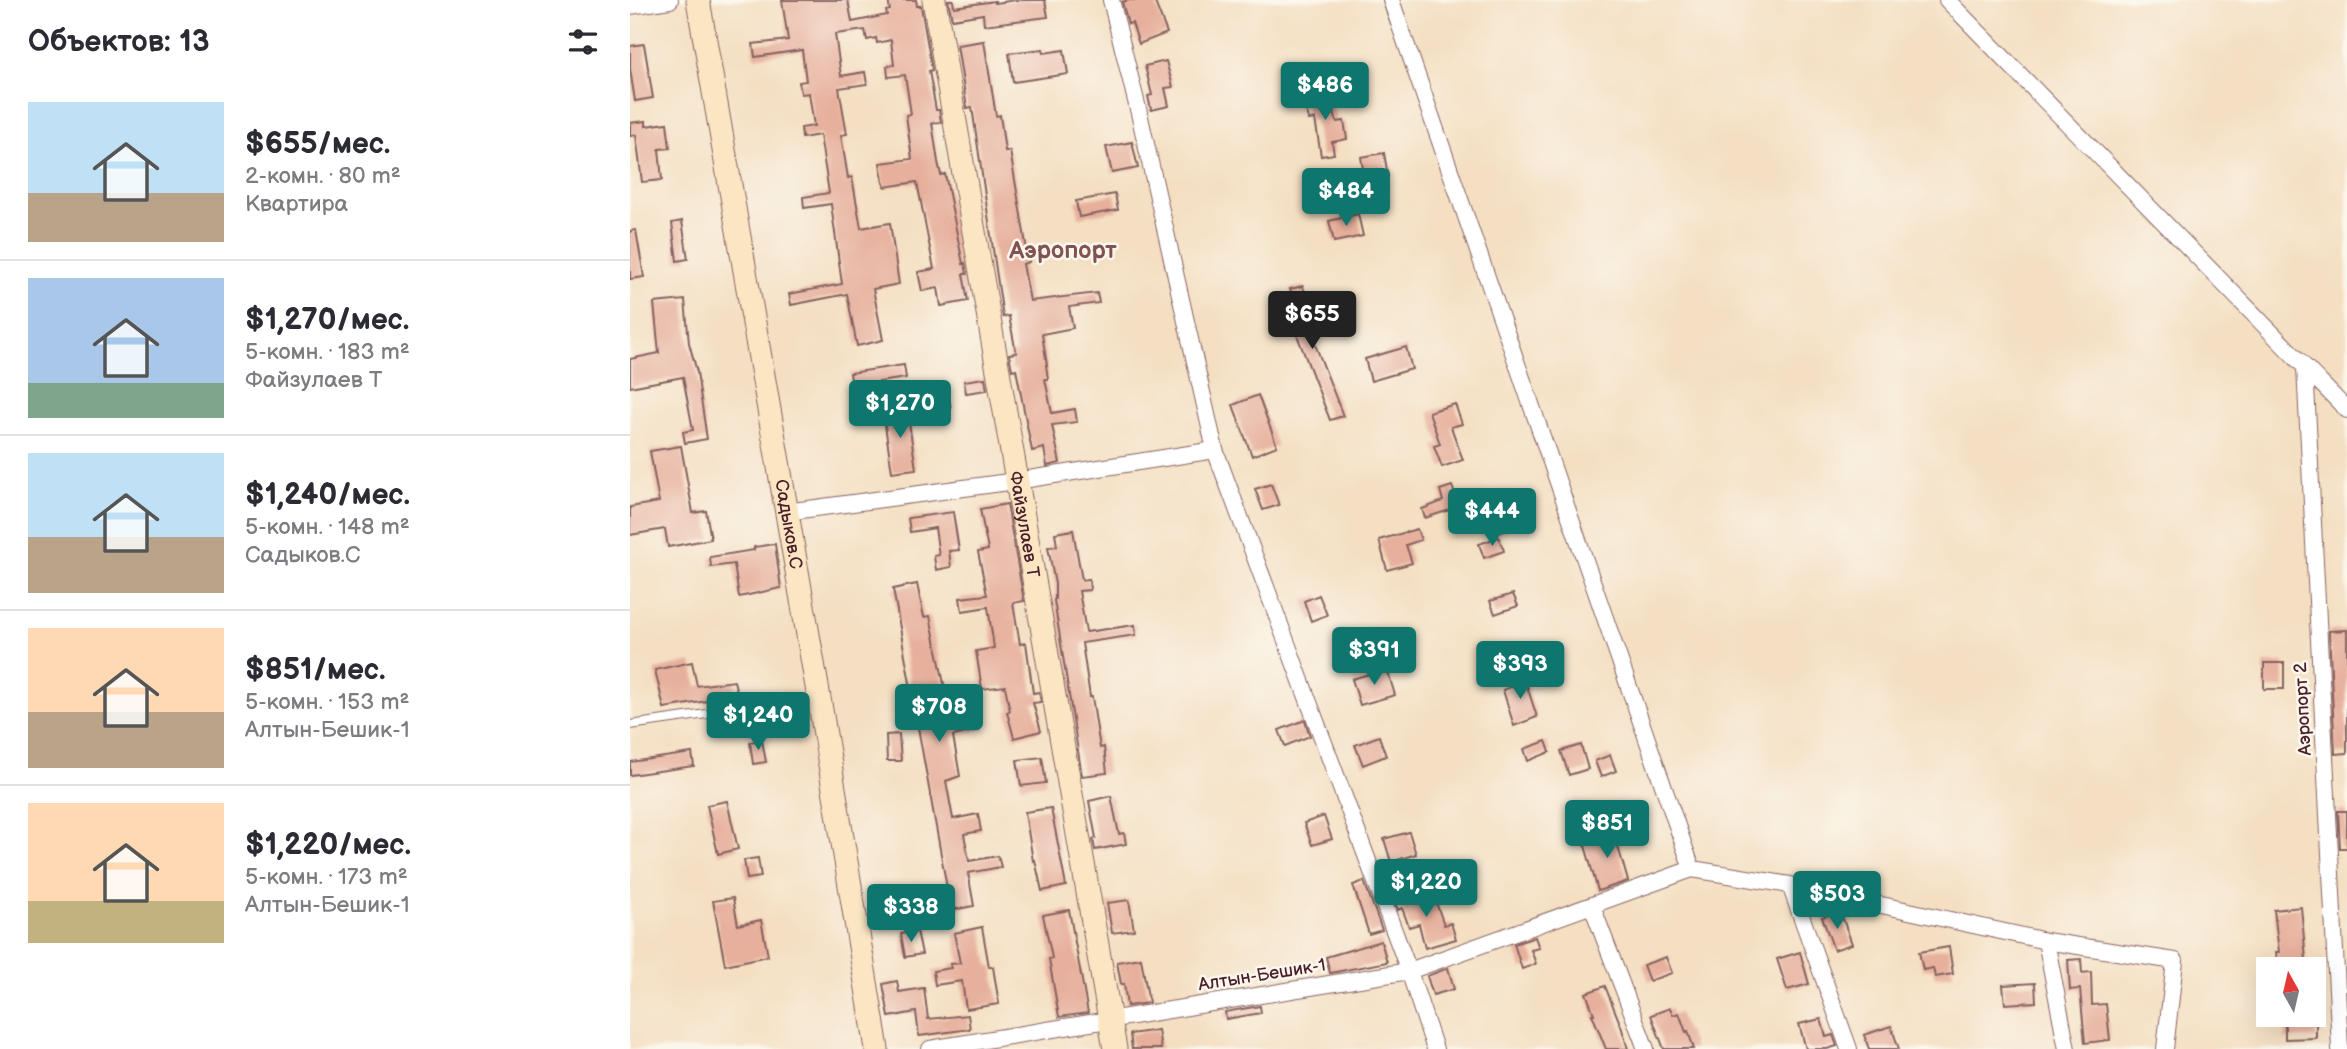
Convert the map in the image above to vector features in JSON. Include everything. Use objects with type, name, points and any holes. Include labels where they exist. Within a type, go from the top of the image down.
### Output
[{"type":"street","points":[[630,6],[670,0]]},
{"type":"street","name":"Садыков.С","points":[[698,0],[877,1049]]},
{"type":"street","name":"Файзулаев Т","points":[[934,0],[1115,1049]]},
{"type":"street","points":[[1111,0],[1215,450],[1409,971],[1435,1049]]},
{"type":"street","points":[[1391,0],[1692,869],[1790,885],[2046,941],[2175,961],[2165,1049]]},
{"type":"street","points":[[1947,0],[2347,410]]},
{"type":"street","name":"Аэропорт 2","points":[[2305,367],[2340,1049]]},
{"type":"street","points":[[786,512],[1016,481],[1215,450]]},
{"type":"street","name":"Алтын-Бешик-1","points":[[930,1049],[1409,971],[1692,869]]},
{"type":"street","points":[[1790,885],[1849,1049]]},
{"type":"street","points":[[1592,906],[1646,1049]]},
{"type":"street","points":[[2046,941],[2067,1049]]},
{"type":"lane","points":[[630,725],[819,698]]},
{"type":"building","points":[[782,0],[848,0],[852,22],[887,15],[886,11],[890,10],[888,0],[916,0],[917,6],[921,6],[932,70],[929,71],[936,110],[939,110],[941,122],[932,123],[938,162],[941,175],[945,174],[963,264],[965,263],[967,274],[963,274],[968,301],[941,306],[938,288],[922,291],[918,272],[934,269],[917,182],[885,187],[883,181],[880,163],[912,159],[906,115],[911,114],[905,75],[888,77],[887,66],[894,65],[891,40],[877,43],[876,38],[867,40],[865,30],[835,34],[841,76],[865,72],[867,84],[839,88],[847,134],[841,135],[848,178],[852,177],[861,228],[890,223],[899,284],[873,289],[883,340],[857,346],[847,294],[791,305],[789,294],[842,284],[831,204],[804,208],[803,197],[829,193],[820,135],[802,138],[801,128],[814,126],[809,93],[801,94],[799,82],[806,81],[802,50],[755,57],[753,44],[788,40]]},
{"type":"building","points":[[948,0],[953,0],[954,7],[995,1],[1045,0],[1048,17],[984,25],[983,14],[952,19]]},
{"type":"building","points":[[1154,0],[1167,33],[1139,44],[1132,23],[1128,24],[1122,2]]},
{"type":"building","points":[[984,41],[996,116],[1000,115],[1005,151],[1010,151],[1029,262],[1023,264],[1030,301],[1097,293],[1099,303],[1069,307],[1073,328],[1042,334],[1048,379],[1045,379],[1052,413],[1075,409],[1077,422],[1052,425],[1060,463],[1047,466],[1044,448],[1032,451],[1016,369],[1012,370],[1009,354],[1016,353],[1009,316],[1003,317],[972,107],[967,108],[957,45]]},
{"type":"building","points":[[644,44],[653,98],[635,101],[630,46]]},
{"type":"building","points":[[1043,49],[1044,53],[1064,50],[1068,74],[1013,82],[1009,53]]},
{"type":"building","points":[[1166,61],[1173,87],[1165,88],[1169,106],[1151,110],[1148,96],[1152,95],[1145,66]]},
{"type":"building","points":[[1328,92],[1337,122],[1344,121],[1347,139],[1332,142],[1334,154],[1321,156],[1315,119],[1309,120],[1303,99]]},
{"type":"building","points":[[646,121],[646,126],[667,123],[670,148],[659,149],[662,180],[642,182],[636,135],[630,136],[630,123]]},
{"type":"building","points":[[1132,142],[1138,168],[1112,173],[1106,147]]},
{"type":"building","points":[[1384,153],[1388,176],[1365,180],[1361,157]]},
{"type":"building","points":[[1115,194],[1118,210],[1079,217],[1076,201]]},
{"type":"building","points":[[1358,214],[1363,236],[1334,242],[1329,221]]},
{"type":"building","points":[[682,221],[688,259],[677,261],[672,223]]},
{"type":"building","points":[[636,230],[644,277],[630,279],[630,231]]},
{"type":"building","points":[[1303,286],[1313,325],[1308,326],[1343,416],[1330,420],[1295,330],[1287,301],[1293,299],[1290,289]]},
{"type":"building","points":[[685,300],[689,343],[697,372],[707,439],[685,443],[683,432],[693,430],[683,377],[630,387],[630,359],[659,353],[654,303]]},
{"type":"building","points":[[1406,347],[1412,369],[1371,381],[1365,359]]},
{"type":"building","points":[[904,365],[906,378],[872,383],[876,407],[856,411],[850,373]]},
{"type":"building","points":[[985,378],[987,390],[966,393],[964,381]]},
{"type":"building","points":[[947,389],[951,409],[932,413],[928,392]]},
{"type":"building","points":[[1258,395],[1277,446],[1252,456],[1233,405]]},
{"type":"building","points":[[1455,404],[1462,424],[1451,427],[1463,460],[1442,467],[1434,446],[1440,444],[1429,412]]},
{"type":"building","points":[[907,409],[916,469],[892,472],[883,412]]},
{"type":"building","points":[[681,446],[693,513],[706,511],[711,539],[668,547],[665,529],[630,535],[630,507],[659,502],[650,451]]},
{"type":"building","points":[[1271,484],[1279,505],[1263,510],[1255,489]]},
{"type":"building","points":[[1452,486],[1456,497],[1465,494],[1468,504],[1425,518],[1422,509],[1443,501],[1440,490]]},
{"type":"building","points":[[1499,500],[1510,529],[1498,533],[1487,504]]},
{"type":"building","points":[[1007,504],[1024,601],[1013,603],[1020,644],[1026,643],[1033,693],[1039,692],[1041,702],[1033,703],[1041,731],[1014,738],[1007,712],[1010,711],[1005,686],[982,689],[976,651],[994,648],[988,607],[962,611],[960,598],[987,595],[978,552],[988,550],[980,509]]},
{"type":"building","points":[[953,512],[959,550],[949,551],[951,567],[936,570],[934,556],[939,555],[935,528],[910,532],[908,518]]},
{"type":"building","points":[[1417,529],[1421,540],[1406,545],[1412,563],[1387,570],[1379,540]]},
{"type":"building","points":[[1073,530],[1082,580],[1089,579],[1090,590],[1079,591],[1086,632],[1135,625],[1136,635],[1082,643],[1090,697],[1100,748],[1104,747],[1107,773],[1082,776],[1048,547],[1057,546],[1055,533]]},
{"type":"building","points":[[1499,537],[1504,551],[1484,558],[1479,544]]},
{"type":"building","points":[[775,544],[781,588],[739,597],[734,564],[711,567],[710,557]]},
{"type":"building","points":[[917,584],[924,617],[930,616],[949,708],[961,705],[963,715],[975,713],[979,730],[953,736],[960,776],[946,781],[953,819],[978,814],[981,831],[964,834],[969,861],[998,856],[1001,867],[968,873],[974,906],[951,910],[893,589]]},
{"type":"building","points":[[1513,594],[1518,606],[1495,614],[1490,601]]},
{"type":"building","points":[[1319,595],[1327,615],[1311,621],[1304,601]]},
{"type":"building","points":[[2347,630],[2347,753],[2335,754],[2329,631]]},
{"type":"building","points":[[692,662],[697,686],[734,681],[738,696],[664,708],[655,670]]},
{"type":"building","points":[[2264,663],[2284,663],[2284,689],[2264,689]]},
{"type":"building","points":[[1387,669],[1395,695],[1360,705],[1352,679]]},
{"type":"building","points":[[1523,674],[1537,717],[1514,726],[1503,690],[1513,686],[1511,679]]},
{"type":"building","points":[[1305,720],[1310,736],[1285,746],[1279,730]]},
{"type":"building","points":[[899,734],[901,761],[887,761],[886,735]]},
{"type":"building","points":[[1379,736],[1386,756],[1363,765],[1355,745]]},
{"type":"building","points":[[762,740],[766,762],[753,764],[750,742]]},
{"type":"building","points":[[1546,741],[1550,752],[1528,761],[1524,749]]},
{"type":"building","points":[[1581,745],[1588,769],[1569,775],[1561,751]]},
{"type":"building","points":[[692,753],[694,766],[630,775],[630,762]]},
{"type":"building","points":[[1610,755],[1616,771],[1601,777],[1595,761]]},
{"type":"building","points":[[1042,757],[1046,783],[1021,786],[1017,760]]},
{"type":"building","points":[[1111,796],[1119,834],[1124,833],[1126,844],[1095,850],[1093,839],[1096,838],[1089,801]]},
{"type":"building","points":[[727,801],[738,849],[718,854],[707,805]]},
{"type":"building","points":[[1051,808],[1066,886],[1042,891],[1035,860],[1033,861],[1025,812]]},
{"type":"building","points":[[2338,811],[2347,811],[2347,848],[2340,848]]},
{"type":"building","points":[[1324,816],[1332,839],[1312,845],[1304,823]]},
{"type":"building","points":[[1623,830],[1626,840],[1617,843],[1628,881],[1598,891],[1584,842]]},
{"type":"building","points":[[1409,832],[1416,854],[1391,862],[1384,839]]},
{"type":"building","points":[[758,858],[761,877],[747,879],[744,860]]},
{"type":"building","points":[[1364,881],[1382,930],[1369,934],[1353,885]]},
{"type":"building","points":[[1432,891],[1444,925],[1451,923],[1456,939],[1425,948],[1419,924],[1409,927],[1402,908],[1398,910],[1393,899],[1401,896],[1403,900]]},
{"type":"building","points":[[733,898],[738,925],[761,920],[768,956],[725,965],[713,901]]},
{"type":"building","points":[[1129,900],[1134,930],[1112,933],[1107,903]]},
{"type":"building","points":[[2301,907],[2306,957],[2277,957],[2276,952],[2279,952],[2274,910]]},
{"type":"building","points":[[1069,910],[1088,1013],[1059,1017],[1049,959],[1052,958],[1043,915]]},
{"type":"building","points":[[1840,911],[1852,944],[1834,950],[1822,917]]},
{"type":"building","points":[[982,927],[989,967],[993,967],[999,1004],[966,1009],[962,981],[935,985],[933,971],[951,968],[950,964],[960,963],[954,933]]},
{"type":"building","points":[[917,931],[922,954],[905,957],[901,934]]},
{"type":"building","points":[[1535,937],[1539,948],[1531,950],[1536,964],[1522,969],[1514,944]]},
{"type":"building","points":[[1381,941],[1387,962],[1330,973],[1326,957]]},
{"type":"building","points":[[1949,947],[1953,974],[1935,977],[1933,968],[1923,970],[1919,952]]},
{"type":"building","points":[[1800,952],[1809,984],[1787,990],[1777,959]]},
{"type":"building","points":[[1666,957],[1672,973],[1649,981],[1643,965]]},
{"type":"building","points":[[1141,958],[1149,1003],[1127,1006],[1117,962]]},
{"type":"building","points":[[2081,959],[2082,973],[2091,972],[2092,1005],[2106,1004],[2110,1040],[2085,1043],[2080,989],[2070,990],[2068,960]]},
{"type":"building","points":[[1448,968],[1454,989],[1433,995],[1427,976]]},
{"type":"building","points":[[897,981],[899,992],[924,988],[928,1019],[968,1015],[970,1029],[919,1036],[916,1012],[889,1017],[883,984]]},
{"type":"building","points":[[2035,983],[2036,1002],[2005,1004],[2003,985]]},
{"type":"building","points":[[1605,986],[1628,1049],[1606,1049],[1592,1014],[1586,993]]},
{"type":"building","points":[[1260,1006],[1261,1013],[1226,1019],[1225,1012]]},
{"type":"building","points":[[1670,1008],[1673,1015],[1679,1013],[1694,1049],[1664,1049],[1651,1015]]},
{"type":"building","points":[[1821,1019],[1826,1037],[1833,1035],[1837,1046],[1806,1049],[1799,1024]]},
{"type":"building","points":[[1891,1026],[1899,1049],[1869,1049],[1864,1035]]},
{"type":"building","points":[[2285,1027],[2316,1027],[2316,1038],[2285,1039]]},
{"type":"building","points":[[1158,1030],[1161,1049],[1132,1049],[1130,1034]]},
{"type":"district","name":"Аэропорт","points":[[1063,250]]}]
